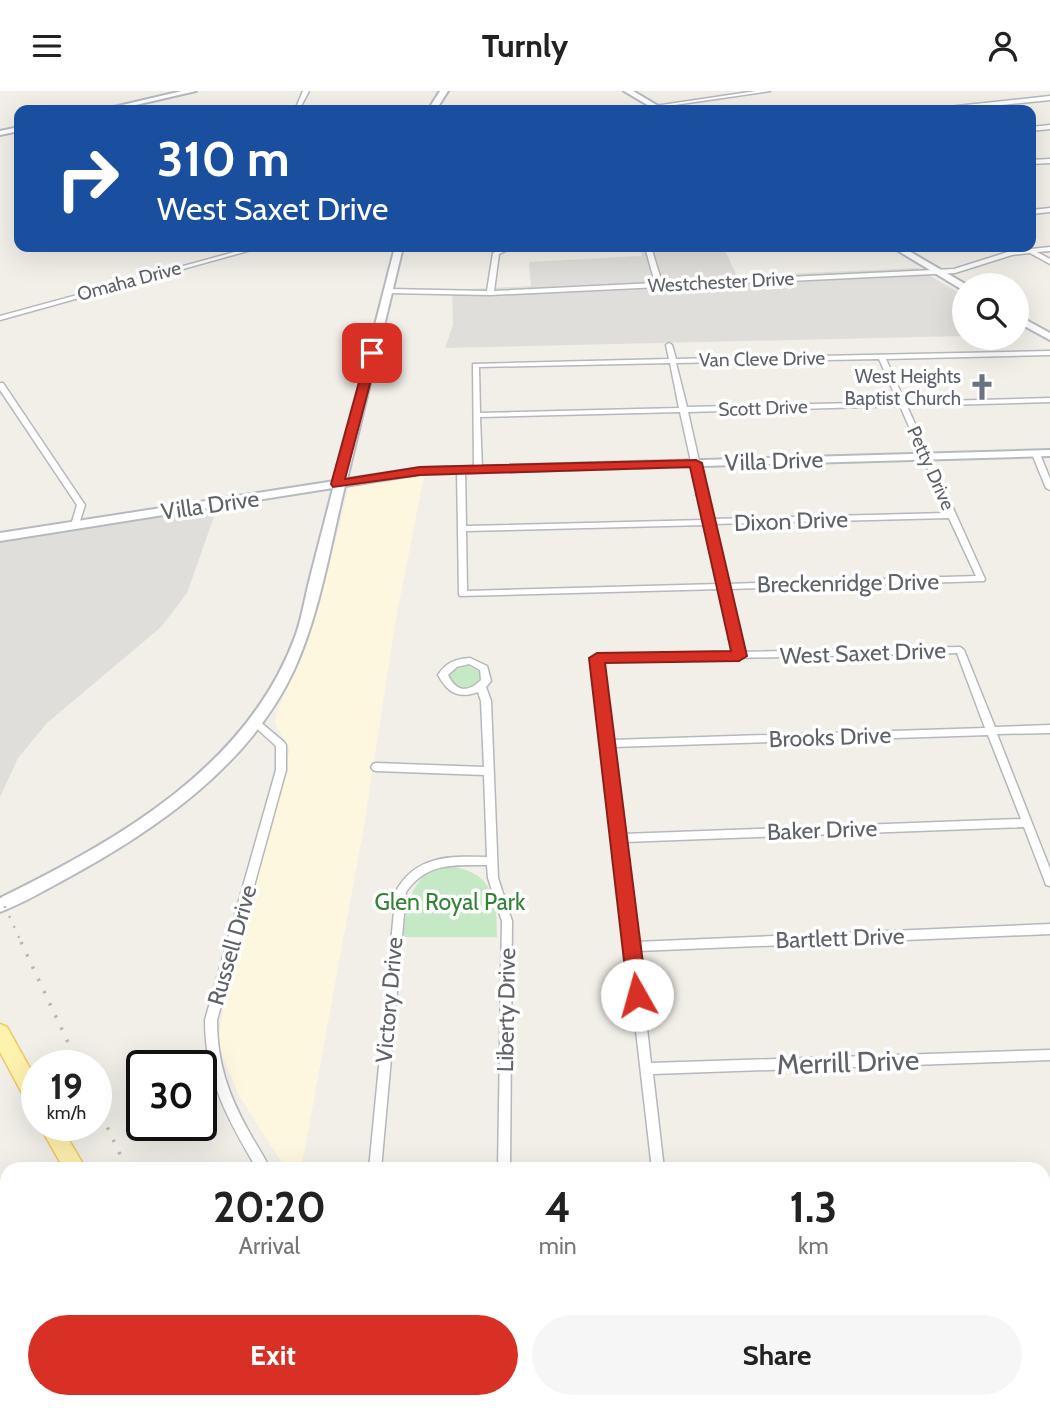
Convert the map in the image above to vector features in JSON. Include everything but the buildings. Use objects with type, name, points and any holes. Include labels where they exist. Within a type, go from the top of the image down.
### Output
[{"type":"main road","points":[[128,105],[192,91]]},
{"type":"main road","points":[[628,91],[651,105]]},
{"type":"main road","points":[[0,905],[114,846],[184,794],[256,723],[292,661],[302,635],[337,484],[398,252]]},
{"type":"main road","points":[[905,252],[952,280]]},
{"type":"main road","points":[[1029,325],[1050,337]]},
{"type":"main road","name":"Villa Drive","points":[[0,537],[420,471],[1050,453]]},
{"type":"main road","points":[[0,1033],[21,1072]]},
{"type":"main road","points":[[59,1141],[72,1162]]},
{"type":"street","points":[[682,105],[766,91]]},
{"type":"street","points":[[985,105],[1050,98]]},
{"type":"street","name":"Omaha Drive","points":[[0,317],[240,252]]},
{"type":"street","points":[[489,293],[496,253],[498,252]]},
{"type":"street","points":[[649,252],[659,285]]},
{"type":"street","name":"Westchester Drive","points":[[389,291],[489,293],[939,272],[955,271],[1014,252]]},
{"type":"street","points":[[1032,252],[1050,262]]},
{"type":"street","points":[[669,345],[739,656]]},
{"type":"street","name":"Van Cleve Drive","points":[[477,415],[475,365],[1050,353]]},
{"type":"street","name":"Petty Drive","points":[[881,356],[981,579]]},
{"type":"street","points":[[0,385],[81,505],[75,525]]},
{"type":"street","name":"Scott Drive","points":[[477,415],[1050,400]]},
{"type":"street","points":[[477,415],[478,469]]},
{"type":"street","points":[[1036,454],[1050,488]]},
{"type":"street","points":[[461,469],[463,529]]},
{"type":"street","name":"Dixon Drive","points":[[463,529],[952,516]]},
{"type":"street","name":"Breckenridge Drive","points":[[463,529],[463,594],[981,579]]},
{"type":"street","name":"West Saxet Drive","points":[[609,744],[597,658],[960,650],[992,731]]},
{"type":"street","points":[[461,661],[478,664],[487,675],[481,687],[465,692],[456,691],[444,682],[443,675],[452,664],[461,661]]},
{"type":"street","name":"Liberty Drive","points":[[481,687],[486,701],[491,861],[493,878],[508,921],[504,1162]]},
{"type":"street","name":"Russell Drive","points":[[256,723],[281,745],[281,770],[211,1020],[209,1043],[214,1072],[260,1162]]},
{"type":"street","name":"Brooks Drive","points":[[609,744],[1050,729]]},
{"type":"street","points":[[992,731],[1050,882]]},
{"type":"street","points":[[609,744],[617,838],[657,1162]]},
{"type":"street","points":[[376,767],[488,771]]},
{"type":"street","name":"Baker Drive","points":[[617,838],[1026,823]]},
{"type":"street","name":"Victory Drive","points":[[376,1162],[401,891],[412,875],[439,861],[491,861]]},
{"type":"street","name":"Bartlett Drive","points":[[631,947],[1050,929]]},
{"type":"street","name":"Merrill Drive","points":[[647,1069],[1050,1055]]},
{"type":"shaded area","points":[[641,252],[726,252],[737,276],[917,268],[952,289],[952,336],[445,348],[453,325],[452,290],[531,286],[529,262],[642,256]]},
{"type":"shaded area","points":[[424,476],[397,612],[364,826],[302,1162],[282,1162],[240,1097],[218,1046],[226,992],[290,750],[275,723],[277,711],[299,664],[321,598],[349,487]]},
{"type":"shaded area","points":[[217,508],[187,593],[161,627],[47,723],[18,758],[0,797],[0,543]]},
{"type":"green space","points":[[468,666],[478,671],[480,680],[468,687],[454,684],[450,676],[452,671]]},
{"type":"green space","name":"Glen Royal Park","points":[[453,867],[467,870],[485,883],[494,901],[497,937],[403,937],[410,900],[420,881],[439,869]]},
{"type":"railway","points":[[0,896],[22,944]]},
{"type":"railway","points":[[21,942],[72,1050]]},
{"type":"railway","points":[[112,1137],[124,1162]]},
{"type":"place","name":"West Heights Baptist Church","points":[[982,387]]},
{"type":"route","points":[[372,353],[337,484],[420,471],[696,463],[739,656],[597,658],[637,995]]}]
